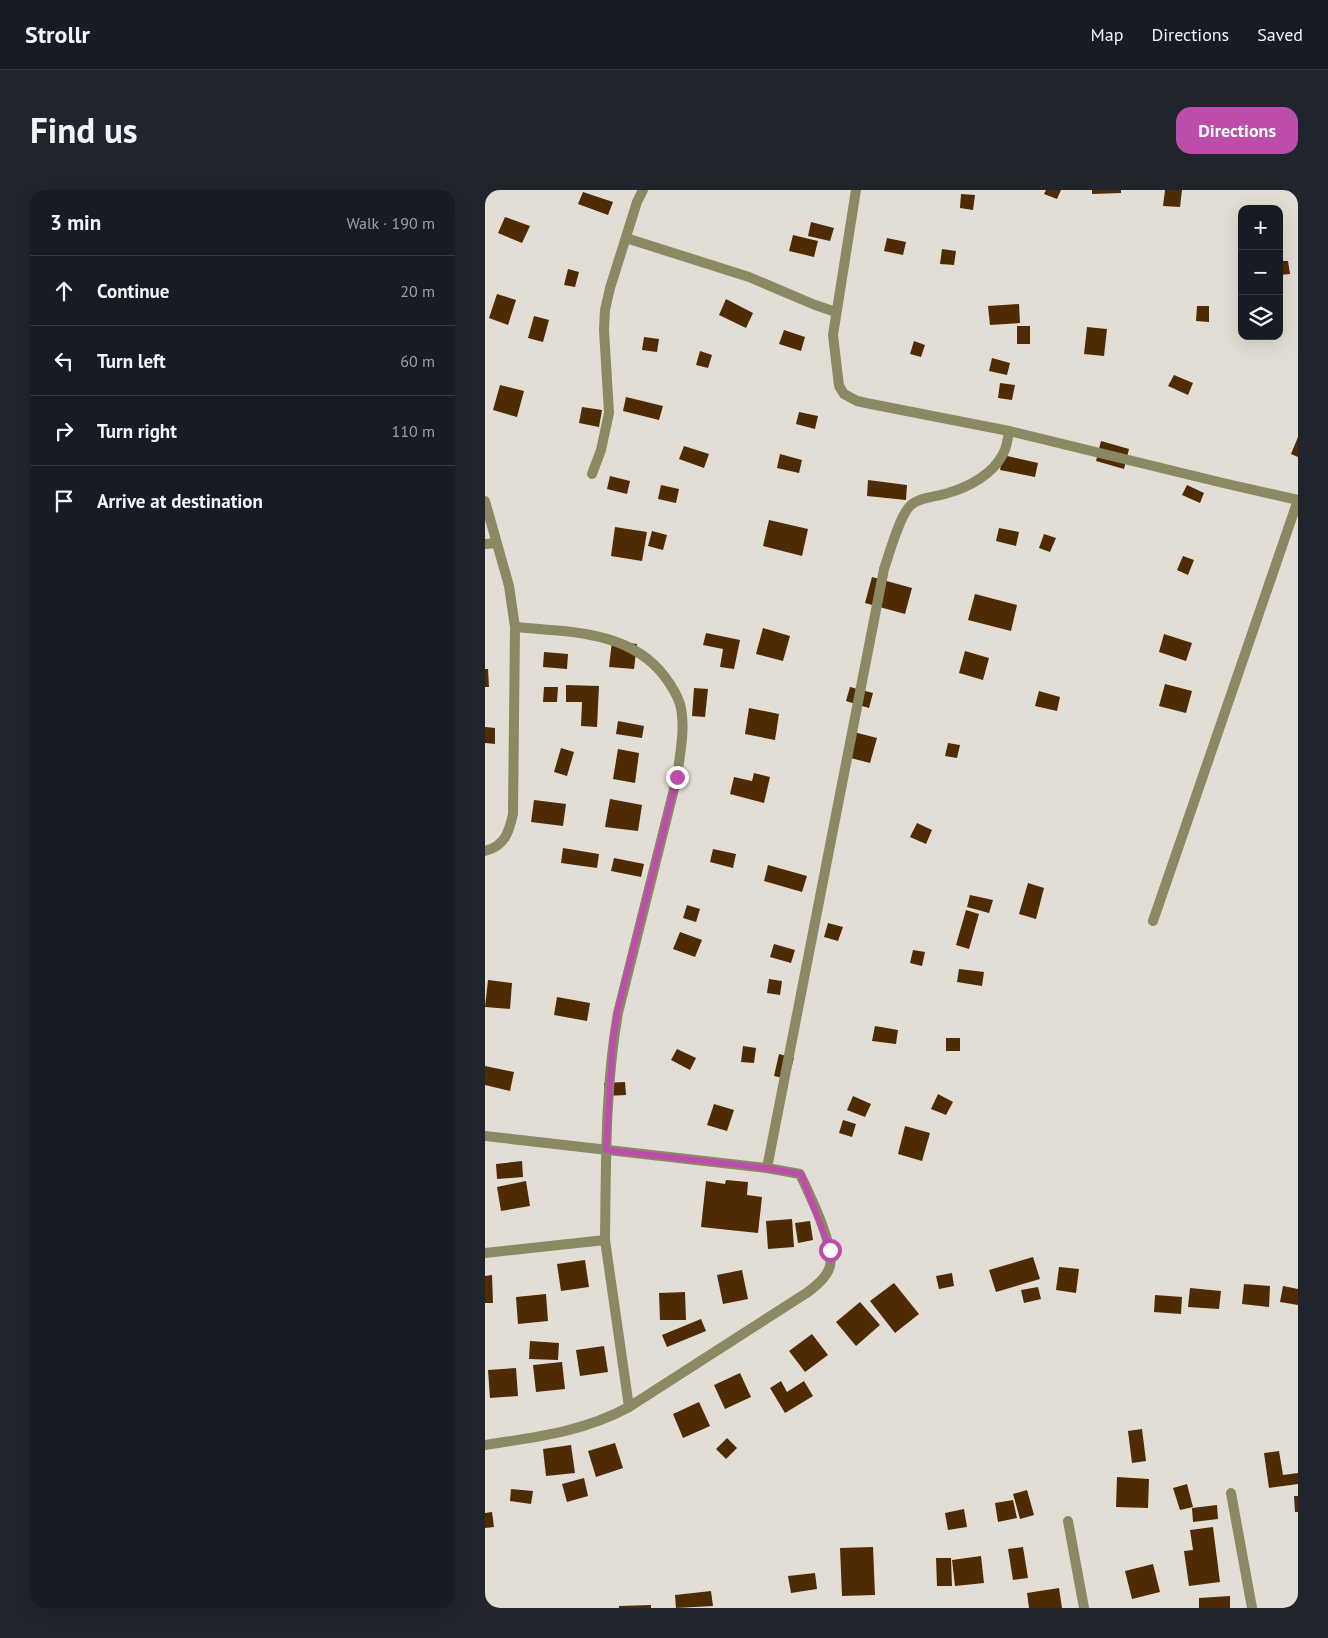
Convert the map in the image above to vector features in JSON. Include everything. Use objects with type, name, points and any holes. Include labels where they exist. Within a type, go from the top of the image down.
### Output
[{"type":"street","points":[[592,474],[601,450],[609,413],[604,330],[605,310],[637,202],[643,190]]},
{"type":"street","points":[[856,190],[833,335],[837,376],[839,386],[844,394],[857,401],[1009,432],[1298,500],[1153,921]]},
{"type":"street","points":[[626,238],[749,277],[836,312]]},
{"type":"street","points":[[767,1168],[884,569],[905,513],[911,505],[966,486],[991,470],[1004,453],[1009,432]]},
{"type":"street","points":[[485,501],[509,586],[515,627],[513,814],[510,831],[504,840],[492,849],[485,851]]},
{"type":"street","points":[[485,544],[496,543]]},
{"type":"street","points":[[515,627],[579,632],[609,639],[637,650],[657,666],[671,685],[680,703],[682,721],[677,777],[617,1013],[606,1150],[605,1240],[629,1407]]},
{"type":"street","points":[[485,1136],[767,1168],[801,1174],[830,1250],[831,1259],[830,1268],[818,1285],[609,1418],[566,1432],[485,1445]]},
{"type":"street","points":[[485,1253],[605,1240]]},
{"type":"street","points":[[1231,1493],[1251,1608]]},
{"type":"street","points":[[1068,1521],[1084,1608]]},
{"type":"building","points":[[1046,190],[1061,190],[1057,199],[1044,194]]},
{"type":"building","points":[[1092,190],[1121,190],[1121,193],[1092,194]]},
{"type":"building","points":[[1165,190],[1182,190],[1180,207],[1163,206]]},
{"type":"building","points":[[583,192],[613,202],[608,215],[578,204]]},
{"type":"building","points":[[961,194],[975,195],[973,210],[960,208]]},
{"type":"building","points":[[505,217],[530,226],[522,243],[498,233]]},
{"type":"building","points":[[811,222],[834,228],[830,241],[808,236]]},
{"type":"building","points":[[793,235],[818,241],[814,257],[789,251]]},
{"type":"building","points":[[887,238],[906,242],[903,255],[884,251]]},
{"type":"building","points":[[942,249],[956,251],[954,265],[940,264]]},
{"type":"building","points":[[1283,261],[1288,261],[1290,274],[1283,275]]},
{"type":"building","points":[[568,269],[579,272],[575,287],[564,285]]},
{"type":"building","points":[[497,294],[516,300],[508,325],[489,318]]},
{"type":"building","points":[[726,299],[753,313],[746,328],[719,315]]},
{"type":"building","points":[[1019,304],[1020,323],[990,325],[988,306]]},
{"type":"building","points":[[1197,306],[1209,306],[1209,322],[1196,321]]},
{"type":"building","points":[[534,316],[549,320],[543,342],[528,338]]},
{"type":"building","points":[[1017,326],[1030,326],[1030,344],[1017,344]]},
{"type":"building","points":[[1087,327],[1107,329],[1104,356],[1084,354]]},
{"type":"building","points":[[784,330],[805,337],[801,351],[779,344]]},
{"type":"building","points":[[644,337],[659,339],[657,352],[642,350]]},
{"type":"building","points":[[914,341],[925,345],[921,357],[910,354]]},
{"type":"building","points":[[700,351],[712,355],[708,368],[696,365]]},
{"type":"building","points":[[992,358],[1010,363],[1007,375],[989,371]]},
{"type":"building","points":[[1174,375],[1193,383],[1188,395],[1168,386]]},
{"type":"building","points":[[1000,383],[1015,385],[1012,400],[998,398]]},
{"type":"building","points":[[500,385],[524,391],[517,417],[493,410]]},
{"type":"building","points":[[626,397],[663,406],[659,420],[623,411]]},
{"type":"building","points":[[582,407],[602,410],[599,427],[579,423]]},
{"type":"building","points":[[799,412],[818,416],[815,429],[796,424]]},
{"type":"building","points":[[1298,437],[1298,457],[1291,454]]},
{"type":"building","points":[[1101,441],[1129,449],[1124,469],[1096,461]]},
{"type":"building","points":[[684,446],[709,454],[704,468],[679,459]]},
{"type":"building","points":[[780,454],[802,460],[799,473],[777,468]]},
{"type":"building","points":[[1003,455],[1038,463],[1035,477],[1000,470]]},
{"type":"building","points":[[610,476],[630,481],[627,494],[607,489]]},
{"type":"building","points":[[868,480],[907,485],[906,500],[867,496]]},
{"type":"building","points":[[661,485],[679,489],[676,503],[658,499]]},
{"type":"building","points":[[1187,485],[1204,493],[1200,503],[1182,495]]},
{"type":"building","points":[[769,520],[808,529],[802,556],[763,546]]},
{"type":"building","points":[[615,527],[647,532],[642,561],[611,556]]},
{"type":"building","points":[[999,528],[1019,532],[1016,546],[996,541]]},
{"type":"building","points":[[652,531],[667,535],[663,550],[648,546]]},
{"type":"building","points":[[1044,534],[1056,538],[1050,552],[1039,548]]},
{"type":"building","points":[[1183,556],[1194,560],[1188,575],[1177,570]]},
{"type":"building","points":[[872,577],[912,588],[905,614],[865,603]]},
{"type":"building","points":[[975,594],[1017,605],[1011,631],[968,620]]},
{"type":"building","points":[[763,628],[790,636],[783,661],[756,654]]},
{"type":"building","points":[[706,633],[740,640],[734,669],[720,667],[723,649],[703,645]]},
{"type":"building","points":[[1164,634],[1192,643],[1186,661],[1159,652]]},
{"type":"building","points":[[612,641],[637,644],[634,669],[609,667]]},
{"type":"building","points":[[965,651],[989,658],[983,680],[959,673]]},
{"type":"building","points":[[544,652],[568,654],[567,669],[543,667]]},
{"type":"building","points":[[485,669],[488,669],[489,687],[485,687]]},
{"type":"building","points":[[1165,684],[1192,691],[1186,713],[1159,706]]},
{"type":"building","points":[[566,685],[599,686],[597,727],[581,726],[582,702],[566,702]]},
{"type":"building","points":[[544,687],[558,687],[557,702],[543,702]]},
{"type":"building","points":[[850,687],[873,693],[869,708],[846,701]]},
{"type":"building","points":[[694,688],[708,689],[705,717],[692,716]]},
{"type":"building","points":[[1039,691],[1060,697],[1057,711],[1035,706]]},
{"type":"building","points":[[749,708],[779,714],[775,740],[745,734]]},
{"type":"building","points":[[618,721],[644,726],[642,738],[616,734]]},
{"type":"building","points":[[485,727],[495,728],[495,744],[485,743]]},
{"type":"building","points":[[850,731],[877,738],[870,763],[843,756]]},
{"type":"building","points":[[948,743],[960,745],[957,758],[945,756]]},
{"type":"building","points":[[561,748],[574,752],[567,776],[554,772]]},
{"type":"building","points":[[618,749],[639,753],[635,783],[613,779]]},
{"type":"building","points":[[754,773],[770,777],[764,803],[730,794],[734,777],[752,781]]},
{"type":"building","points":[[610,799],[642,805],[638,831],[605,827]]},
{"type":"building","points":[[534,800],[566,804],[563,826],[531,822]]},
{"type":"building","points":[[917,823],[932,830],[926,844],[910,837]]},
{"type":"building","points":[[563,848],[599,854],[597,868],[561,863]]},
{"type":"building","points":[[713,849],[736,854],[733,868],[710,862]]},
{"type":"building","points":[[614,858],[644,864],[641,877],[611,871]]},
{"type":"building","points":[[768,865],[807,876],[802,892],[764,881]]},
{"type":"building","points":[[1028,883],[1044,888],[1036,919],[1019,914]]},
{"type":"building","points":[[970,895],[993,900],[989,913],[967,907]]},
{"type":"building","points":[[687,905],[700,909],[696,922],[683,918]]},
{"type":"building","points":[[966,910],[979,914],[969,949],[956,945]]},
{"type":"building","points":[[828,923],[843,927],[838,941],[824,937]]},
{"type":"building","points":[[680,932],[702,940],[695,957],[673,949]]},
{"type":"building","points":[[774,944],[795,950],[791,963],[770,957]]},
{"type":"building","points":[[913,950],[925,952],[922,966],[910,963]]},
{"type":"building","points":[[959,969],[984,972],[982,986],[957,982]]},
{"type":"building","points":[[769,979],[782,981],[780,995],[767,993]]},
{"type":"building","points":[[488,980],[512,983],[510,1009],[485,1007]]},
{"type":"building","points":[[557,997],[590,1003],[587,1021],[554,1015]]},
{"type":"building","points":[[875,1026],[898,1030],[896,1044],[872,1041]]},
{"type":"building","points":[[946,1038],[960,1038],[960,1051],[946,1051]]},
{"type":"building","points":[[743,1046],[756,1048],[754,1063],[741,1062]]},
{"type":"building","points":[[677,1049],[696,1058],[690,1070],[671,1060]]},
{"type":"building","points":[[779,1054],[794,1058],[788,1079],[774,1076]]},
{"type":"building","points":[[485,1066],[514,1072],[510,1091],[485,1085]]},
{"type":"building","points":[[625,1082],[626,1095],[605,1096],[604,1083]]},
{"type":"building","points":[[938,1094],[953,1102],[946,1115],[931,1109]]},
{"type":"building","points":[[853,1096],[871,1104],[865,1117],[847,1110]]},
{"type":"building","points":[[714,1104],[734,1110],[727,1131],[707,1125]]},
{"type":"building","points":[[843,1120],[856,1124],[852,1137],[839,1133]]},
{"type":"building","points":[[905,1126],[930,1133],[922,1161],[898,1154]]},
{"type":"building","points":[[522,1161],[523,1177],[497,1179],[496,1164]]},
{"type":"building","points":[[726,1180],[748,1182],[747,1195],[762,1197],[758,1233],[701,1227],[706,1181],[725,1184]]},
{"type":"building","points":[[526,1181],[530,1206],[501,1211],[497,1187]]},
{"type":"building","points":[[792,1219],[794,1247],[768,1249],[766,1221]]},
{"type":"building","points":[[810,1221],[813,1240],[798,1243],[795,1223]]},
{"type":"building","points":[[1033,1257],[1040,1279],[996,1292],[989,1270]]},
{"type":"building","points":[[585,1260],[589,1287],[561,1291],[557,1264]]},
{"type":"building","points":[[1059,1267],[1079,1269],[1076,1293],[1056,1290]]},
{"type":"building","points":[[742,1270],[748,1299],[723,1304],[717,1275]]},
{"type":"building","points":[[952,1273],[954,1286],[939,1289],[936,1276]]},
{"type":"building","points":[[492,1275],[493,1303],[485,1303],[485,1276]]},
{"type":"building","points":[[894,1283],[919,1314],[895,1333],[870,1301]]},
{"type":"building","points":[[1244,1284],[1270,1286],[1269,1307],[1242,1304]]},
{"type":"building","points":[[1283,1286],[1298,1289],[1298,1305],[1280,1302]]},
{"type":"building","points":[[1038,1287],[1041,1299],[1024,1303],[1021,1290]]},
{"type":"building","points":[[1190,1288],[1221,1291],[1219,1309],[1188,1307]]},
{"type":"building","points":[[685,1292],[686,1320],[660,1320],[659,1293]]},
{"type":"building","points":[[546,1294],[548,1321],[518,1324],[516,1297]]},
{"type":"building","points":[[1155,1295],[1182,1297],[1181,1314],[1154,1312]]},
{"type":"building","points":[[860,1302],[880,1325],[856,1346],[836,1322]]},
{"type":"building","points":[[701,1319],[706,1331],[667,1347],[662,1335]]},
{"type":"building","points":[[812,1334],[828,1355],[805,1372],[789,1351]]},
{"type":"building","points":[[530,1341],[559,1343],[558,1360],[529,1359]]},
{"type":"building","points":[[604,1346],[608,1372],[580,1376],[576,1350]]},
{"type":"building","points":[[562,1362],[565,1389],[536,1392],[533,1365]]},
{"type":"building","points":[[516,1368],[518,1396],[490,1398],[488,1370]]},
{"type":"building","points":[[740,1373],[751,1397],[725,1409],[714,1385]]},
{"type":"building","points":[[781,1381],[787,1392],[804,1381],[813,1396],[785,1413],[770,1388]]},
{"type":"building","points":[[699,1402],[710,1426],[683,1438],[673,1414]]},
{"type":"building","points":[[1142,1429],[1146,1461],[1132,1463],[1128,1431]]},
{"type":"building","points":[[727,1438],[737,1448],[726,1459],[716,1449]]},
{"type":"building","points":[[615,1443],[623,1468],[596,1477],[588,1451]]},
{"type":"building","points":[[571,1445],[575,1473],[546,1476],[543,1449]]},
{"type":"building","points":[[1279,1451],[1283,1475],[1298,1473],[1298,1484],[1269,1488],[1264,1453]]},
{"type":"building","points":[[1117,1477],[1149,1479],[1148,1508],[1116,1507]]},
{"type":"building","points":[[584,1478],[588,1496],[567,1502],[562,1484]]},
{"type":"building","points":[[1187,1484],[1193,1507],[1180,1510],[1173,1488]]},
{"type":"building","points":[[511,1489],[533,1491],[531,1504],[510,1501]]},
{"type":"building","points":[[1027,1490],[1034,1515],[1020,1519],[1013,1494]]},
{"type":"building","points":[[1294,1496],[1298,1496],[1298,1512],[1295,1512]]},
{"type":"building","points":[[1013,1500],[1017,1518],[998,1522],[995,1503]]},
{"type":"building","points":[[1217,1505],[1218,1519],[1193,1522],[1192,1508]]},
{"type":"building","points":[[964,1509],[967,1527],[948,1530],[945,1513]]},
{"type":"building","points":[[492,1512],[494,1527],[485,1528],[485,1513]]},
{"type":"building","points":[[1213,1527],[1220,1582],[1189,1586],[1184,1551],[1193,1550],[1190,1530]]},
{"type":"building","points":[[873,1547],[875,1595],[842,1596],[840,1548]]},
{"type":"building","points":[[1023,1547],[1028,1578],[1013,1580],[1008,1549]]},
{"type":"building","points":[[981,1556],[984,1583],[955,1586],[952,1560]]},
{"type":"building","points":[[936,1558],[951,1558],[952,1586],[937,1586]]},
{"type":"building","points":[[1153,1564],[1160,1592],[1132,1599],[1125,1571]]},
{"type":"building","points":[[815,1573],[817,1589],[791,1593],[788,1576]]},
{"type":"building","points":[[1059,1588],[1062,1608],[1029,1608],[1027,1593]]},
{"type":"building","points":[[711,1591],[713,1606],[676,1608],[675,1595]]},
{"type":"building","points":[[1230,1596],[1230,1608],[1199,1608],[1199,1598]]},
{"type":"building","points":[[651,1605],[651,1608],[619,1608],[619,1606]]},
{"type":"route","points":[[677,777],[617,1013],[613,1039],[606,1150],[767,1168],[801,1174],[830,1250]]}]
